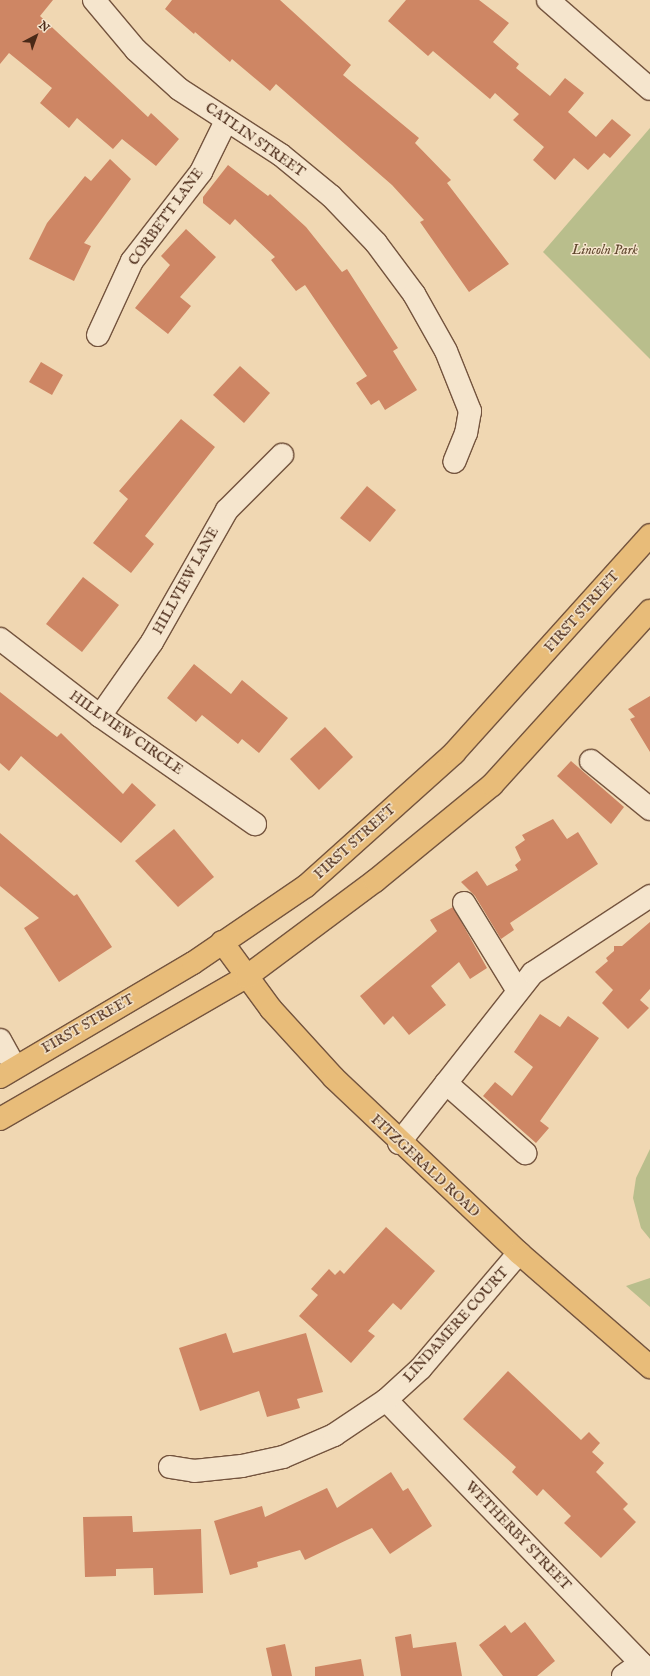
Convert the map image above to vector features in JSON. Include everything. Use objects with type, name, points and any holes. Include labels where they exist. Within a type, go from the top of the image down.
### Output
[{"type":"main road","name":"FIRST STREET","points":[[8,1072],[193,964],[222,942],[306,886],[454,753],[650,535]]},
{"type":"main road","points":[[0,1119],[246,977],[375,881],[492,785],[650,611]]},
{"type":"main road","name":"FITZGERALD ROAD","points":[[222,942],[246,977],[334,1078],[399,1143],[519,1254],[650,1367]]},
{"type":"street","name":"CATLIN STREET","points":[[94,0],[136,50],[179,88],[226,121],[281,155],[331,196],[376,243],[414,294],[446,351],[470,410],[466,433],[454,462]]},
{"type":"street","points":[[548,0],[650,89]]},
{"type":"street","name":"CORBETT LANE","points":[[98,335],[132,261],[201,172],[226,121]]},
{"type":"street","name":"HILLVIEW LANE","points":[[100,716],[152,642],[227,510],[282,455]]},
{"type":"street","name":"HILLVIEW CIRCLE","points":[[0,638],[100,716],[254,824]]},
{"type":"street","points":[[591,761],[650,810]]},
{"type":"street","points":[[399,1143],[533,973],[650,896]]},
{"type":"street","points":[[464,903],[518,991]]},
{"type":"street","points":[[0,1040],[8,1072]]},
{"type":"street","points":[[446,1083],[525,1152]]},
{"type":"street","name":"LINDAMERE COURT","points":[[170,1467],[200,1470],[283,1457],[334,1435],[386,1400],[421,1368],[519,1254]]},
{"type":"street","name":"WETHERBY STREET","points":[[386,1400],[645,1667]]},
{"type":"street","points":[[623,1676],[645,1667]]},
{"type":"green space","name":"Lincoln Park","points":[[650,128],[650,359],[543,252]]},
{"type":"green space","points":[[650,1149],[650,1239],[641,1228],[633,1198],[636,1178]]},
{"type":"green space","points":[[650,1278],[650,1307],[626,1286]]},
{"type":"building","points":[[0,0],[53,0],[40,16],[148,117],[151,113],[179,139],[156,166],[122,139],[113,149],[77,118],[69,128],[40,103],[52,88],[9,53],[0,64]]},
{"type":"building","points":[[172,0],[280,0],[351,65],[343,75],[419,138],[415,143],[451,180],[447,183],[509,264],[469,292],[420,222],[424,220],[392,185],[276,84],[270,91],[232,59],[230,62],[195,32],[194,34],[165,9]]},
{"type":"building","points":[[406,0],[479,0],[509,23],[493,42],[519,64],[516,68],[550,96],[565,78],[584,93],[568,112],[596,137],[612,119],[631,135],[610,158],[604,153],[588,170],[574,158],[555,180],[533,160],[544,147],[513,120],[519,114],[495,93],[490,99],[433,51],[428,56],[388,21]]},
{"type":"building","points":[[110,159],[131,179],[84,243],[91,246],[74,281],[29,259],[47,223],[85,176],[91,181]]},
{"type":"building","points":[[228,165],[268,196],[270,194],[306,227],[342,272],[347,269],[398,348],[393,351],[417,390],[385,410],[379,400],[371,405],[356,383],[367,376],[305,285],[296,291],[271,260],[275,257],[235,219],[230,225],[203,203],[203,197]]},
{"type":"building","points":[[186,229],[216,257],[180,297],[191,306],[168,334],[135,308],[170,265],[161,256]]},
{"type":"building","points":[[41,362],[63,375],[52,395],[29,382]]},
{"type":"building","points":[[240,366],[270,393],[244,423],[213,395]]},
{"type":"building","points":[[181,419],[215,447],[145,536],[154,544],[131,573],[93,543],[128,499],[119,491]]},
{"type":"building","points":[[367,486],[396,510],[370,542],[340,518]]},
{"type":"building","points":[[83,577],[119,605],[82,652],[46,624]]},
{"type":"building","points":[[194,664],[231,694],[242,680],[288,718],[259,753],[242,739],[238,744],[202,715],[196,722],[167,698]]},
{"type":"building","points":[[0,692],[57,737],[61,733],[123,794],[132,783],[156,805],[121,843],[21,756],[9,771],[0,763]]},
{"type":"building","points":[[650,696],[650,752],[630,719],[635,717],[628,709]]},
{"type":"building","points":[[325,727],[353,757],[319,790],[290,759]]},
{"type":"building","points":[[571,761],[624,807],[611,824],[557,776]]},
{"type":"building","points":[[553,819],[567,839],[578,832],[598,864],[510,923],[514,930],[501,939],[475,896],[461,882],[477,871],[487,886],[518,870],[515,865],[521,860],[515,847],[525,840],[522,835]]},
{"type":"building","points":[[174,829],[214,877],[178,907],[135,861]]},
{"type":"building","points":[[0,833],[74,896],[77,894],[112,947],[59,982],[24,928],[39,918],[0,886]]},
{"type":"building","points":[[453,907],[487,968],[470,979],[459,962],[431,986],[446,1005],[409,1035],[393,1016],[384,1025],[360,996],[437,931],[430,920]]},
{"type":"building","points":[[650,922],[650,989],[640,1000],[649,1008],[628,1029],[602,1003],[613,990],[595,972],[608,961],[606,958],[614,951],[614,946],[622,946]]},
{"type":"building","points":[[540,1014],[560,1027],[568,1016],[599,1038],[540,1121],[549,1128],[536,1143],[483,1096],[495,1082],[512,1096],[533,1067],[514,1052]]},
{"type":"building","points":[[386,1227],[435,1271],[401,1310],[393,1303],[368,1331],[375,1336],[351,1363],[299,1316],[318,1295],[311,1289],[329,1269],[335,1275],[340,1270],[344,1274]]},
{"type":"building","points":[[226,1333],[233,1353],[306,1333],[323,1392],[297,1399],[300,1408],[267,1417],[259,1391],[200,1411],[179,1348]]},
{"type":"building","points":[[508,1371],[581,1440],[589,1432],[600,1443],[592,1452],[604,1463],[596,1472],[628,1504],[623,1509],[636,1522],[601,1558],[564,1523],[571,1516],[543,1489],[537,1496],[512,1472],[516,1467],[463,1419]]},
{"type":"building","points":[[391,1472],[403,1491],[408,1488],[432,1526],[390,1554],[372,1528],[305,1560],[300,1550],[257,1562],[258,1567],[230,1575],[214,1521],[262,1506],[265,1517],[327,1488],[337,1508]]},
{"type":"building","points":[[132,1516],[133,1532],[201,1529],[203,1593],[154,1595],[153,1568],[116,1569],[116,1576],[85,1577],[83,1517]]},
{"type":"building","points":[[525,1622],[555,1661],[537,1676],[503,1676],[479,1645],[505,1625],[511,1633]]},
{"type":"building","points":[[411,1634],[413,1648],[456,1642],[462,1676],[401,1676],[395,1637]]},
{"type":"building","points":[[285,1644],[292,1676],[272,1676],[266,1648]]},
{"type":"building","points":[[361,1659],[364,1676],[315,1676],[315,1667]]}]
